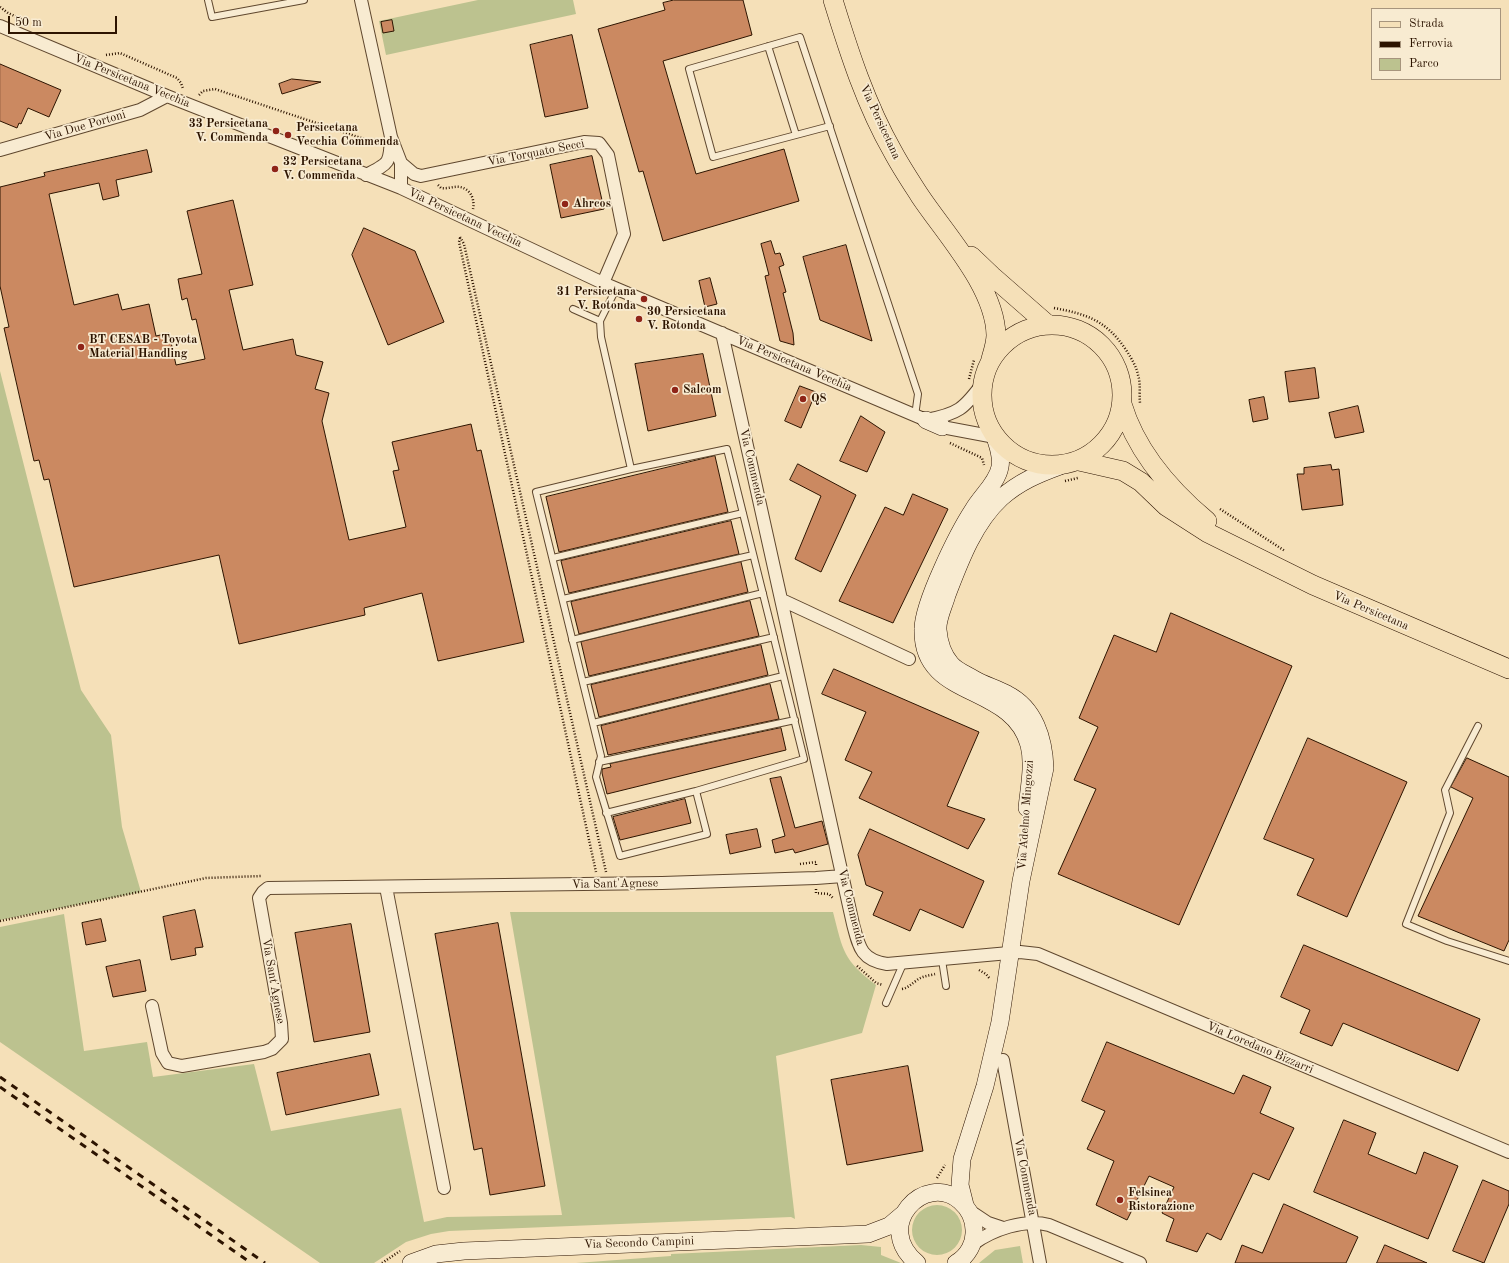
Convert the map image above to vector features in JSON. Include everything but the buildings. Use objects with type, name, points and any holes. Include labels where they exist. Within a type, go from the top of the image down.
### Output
[{"type":"main road","name":"Via Persicetana","points":[[833,0],[846,44],[870,105],[893,152],[920,196],[949,234],[980,285],[994,319],[996,337],[983,357]]},
{"type":"main road","name":"Via Persicetana","points":[[949,234],[992,276],[1050,316]]},
{"type":"main road","points":[[1050,316],[1081,331],[1100,343],[1108,351],[1119,371],[1123,393],[1119,419],[1103,444],[1079,461],[1060,466],[1041,465],[1024,460],[1003,446],[995,437],[988,425],[982,398],[975,382],[983,357],[1014,336],[1036,327],[1050,316]]},
{"type":"main road","name":"Via Persicetana","points":[[1122,404],[1129,426],[1159,472],[1189,506],[1236,547]]},
{"type":"main road","name":"Via Persicetana","points":[[1079,461],[1123,471],[1141,482],[1166,506],[1208,533],[1313,585],[1509,669]]},
{"type":"street","points":[[361,0],[390,158],[383,166],[366,174]]},
{"type":"street","name":"Via Persicetana Vecchia","points":[[0,26],[167,96],[401,188],[616,289],[942,427],[995,437]]},
{"type":"street","name":"Via Due Portoni","points":[[0,150],[140,110],[167,96]]},
{"type":"street","points":[[387,138],[401,163],[401,188]]},
{"type":"street","name":"Via Torquato Secci","points":[[401,163],[414,174],[421,176],[584,142],[599,143],[608,155],[624,234],[603,283]]},
{"type":"street","name":"Via Commenda","points":[[722,333],[858,945],[865,956],[876,962],[903,964],[1010,953]]},
{"type":"street","points":[[921,418],[959,411],[967,405],[975,382]]},
{"type":"street","name":"Via Adelmo Mingozzi","points":[[995,437],[1001,455],[1000,467],[990,486],[966,521],[935,587],[925,615],[923,629],[925,645],[929,657],[946,678],[999,704],[1014,716],[1024,733],[1032,760],[1021,880],[1010,953]]},
{"type":"street","name":"Via Adelmo Mingozzi","points":[[1021,880],[1045,768],[1041,736],[1033,718],[1018,701],[1008,694],[979,682],[950,664],[941,647],[938,629],[942,611],[970,539],[988,512],[1002,497],[1027,479],[1060,466]]},
{"type":"street","points":[[782,600],[909,659]]},
{"type":"street","name":"Via Sant'Agnese","points":[[152,1006],[162,1053],[168,1063],[182,1066],[264,1052],[272,1049],[282,1040],[282,1032],[259,898],[268,888],[662,883],[843,876]]},
{"type":"street","points":[[386,887],[444,1188]]},
{"type":"street","name":"Via Loredano Bizzarri","points":[[1010,953],[1028,952],[1038,954],[1509,1152]]},
{"type":"street","points":[[956,1263],[968,1253],[973,1244],[974,1225],[960,1185],[962,1158],[985,1086],[1000,1022],[1010,953]]},
{"type":"street","name":"Via Commenda","points":[[1003,1060],[1034,1223],[1040,1263]]},
{"type":"street","points":[[928,1194],[948,1180],[962,1158]]},
{"type":"street","points":[[928,1194],[948,1194],[957,1198],[967,1208]]},
{"type":"street","name":"Via Secondo Campini","points":[[868,1234],[889,1226],[902,1215],[908,1206],[918,1198],[928,1194]]},
{"type":"street","name":"Via Commenda","points":[[967,1208],[988,1223],[1004,1228]]},
{"type":"street","points":[[902,1215],[899,1226],[900,1237],[903,1247],[913,1260]]},
{"type":"street","points":[[1034,1223],[1050,1225],[1140,1263]]},
{"type":"street","name":"Via Commenda","points":[[973,1244],[988,1234],[1004,1228],[1034,1223]]},
{"type":"street","name":"Via Secondo Campini","points":[[411,1263],[436,1254],[464,1251],[868,1234],[889,1240],[913,1260]]},
{"type":"lane","points":[[208,0],[212,17],[304,0]]},
{"type":"lane","points":[[830,126],[713,157],[689,70],[800,36],[830,126],[918,394],[921,418]]},
{"type":"lane","points":[[768,46],[796,135]]},
{"type":"lane","points":[[616,289],[600,322],[601,337],[631,469]]},
{"type":"lane","points":[[573,309],[600,322]]},
{"type":"lane","points":[[606,812],[696,791],[804,759],[727,449],[631,469],[536,492],[601,756],[596,777],[606,812],[620,856],[707,834],[696,791]]},
{"type":"lane","points":[[553,558],[743,513]]},
{"type":"lane","points":[[563,599],[753,555]]},
{"type":"lane","points":[[572,640],[763,593]]},
{"type":"lane","points":[[583,682],[774,637]]},
{"type":"lane","points":[[593,722],[783,676]]},
{"type":"lane","points":[[600,762],[794,720]]},
{"type":"lane","points":[[1478,726],[1445,790],[1450,813],[1406,924],[1509,962]]},
{"type":"lane","points":[[942,960],[946,986]]},
{"type":"lane","points":[[886,1003],[903,964]]},
{"type":"path","points":[[0,7],[8,13],[28,22]]},
{"type":"path","points":[[104,55],[120,53],[177,78],[186,94]]},
{"type":"path","points":[[193,96],[203,91],[215,89],[370,141],[387,138]]},
{"type":"path","points":[[437,179],[441,188],[462,187],[469,191],[473,197],[474,203],[472,212]]},
{"type":"path","points":[[598,880],[458,242],[460,238],[466,251],[608,880]]},
{"type":"path","points":[[1050,316],[1076,312],[1099,321],[1115,333],[1132,359],[1139,376],[1141,407]]},
{"type":"path","points":[[975,382],[983,357]]},
{"type":"path","points":[[1216,506],[1239,523],[1286,551]]},
{"type":"path","points":[[0,921],[134,892]]},
{"type":"green space","points":[[478,0],[573,0],[576,14],[386,55],[379,21]]},
{"type":"green space","points":[[0,371],[81,690],[111,735],[122,827],[141,892],[0,920]]},
{"type":"green space","points":[[510,912],[833,912],[842,946],[846,954],[857,969],[876,985],[862,1033],[776,1056],[795,1219],[791,1217],[449,1231],[431,1234],[406,1242],[374,1263],[320,1263],[0,1042],[0,927],[64,914],[84,1051],[147,1042],[153,1077],[254,1064],[271,1131],[401,1108],[424,1222],[447,1217],[562,1215]]},
{"type":"green space","points":[[932,1205],[942,1205],[955,1212],[962,1225],[962,1235],[955,1248],[942,1255],[932,1255],[923,1251],[916,1244],[912,1235],[912,1225],[916,1216],[923,1209]]},
{"type":"green space","points":[[861,1245],[881,1247],[881,1255],[901,1263],[576,1263],[671,1256],[671,1254]]},
{"type":"green space","points":[[1020,1246],[1023,1263],[979,1263],[995,1250]]},
{"type":"railway","points":[[0,1077],[265,1263]]},
{"type":"railway","points":[[0,1087],[251,1263]]},
{"type":"place","name":"33 Persicetana V. Commenda","points":[[276,131]]},
{"type":"place","name":"Persicetana Vecchia Commenda","points":[[288,135]]},
{"type":"place","name":"32 Persicetana V. Commenda","points":[[275,169]]},
{"type":"place","name":"Ahrcos","points":[[565,204]]},
{"type":"place","name":"31 Persicetana V. Rotonda","points":[[644,299]]},
{"type":"place","name":"30 Persicetana V. Rotonda","points":[[639,319]]},
{"type":"place","name":"BT CESAB - Toyota Material Handling","points":[[81,347]]},
{"type":"place","name":"Salcom","points":[[675,390]]},
{"type":"place","name":"Q8","points":[[803,399]]},
{"type":"place","name":"Felsinea Ristorazione","points":[[1120,1200]]}]
